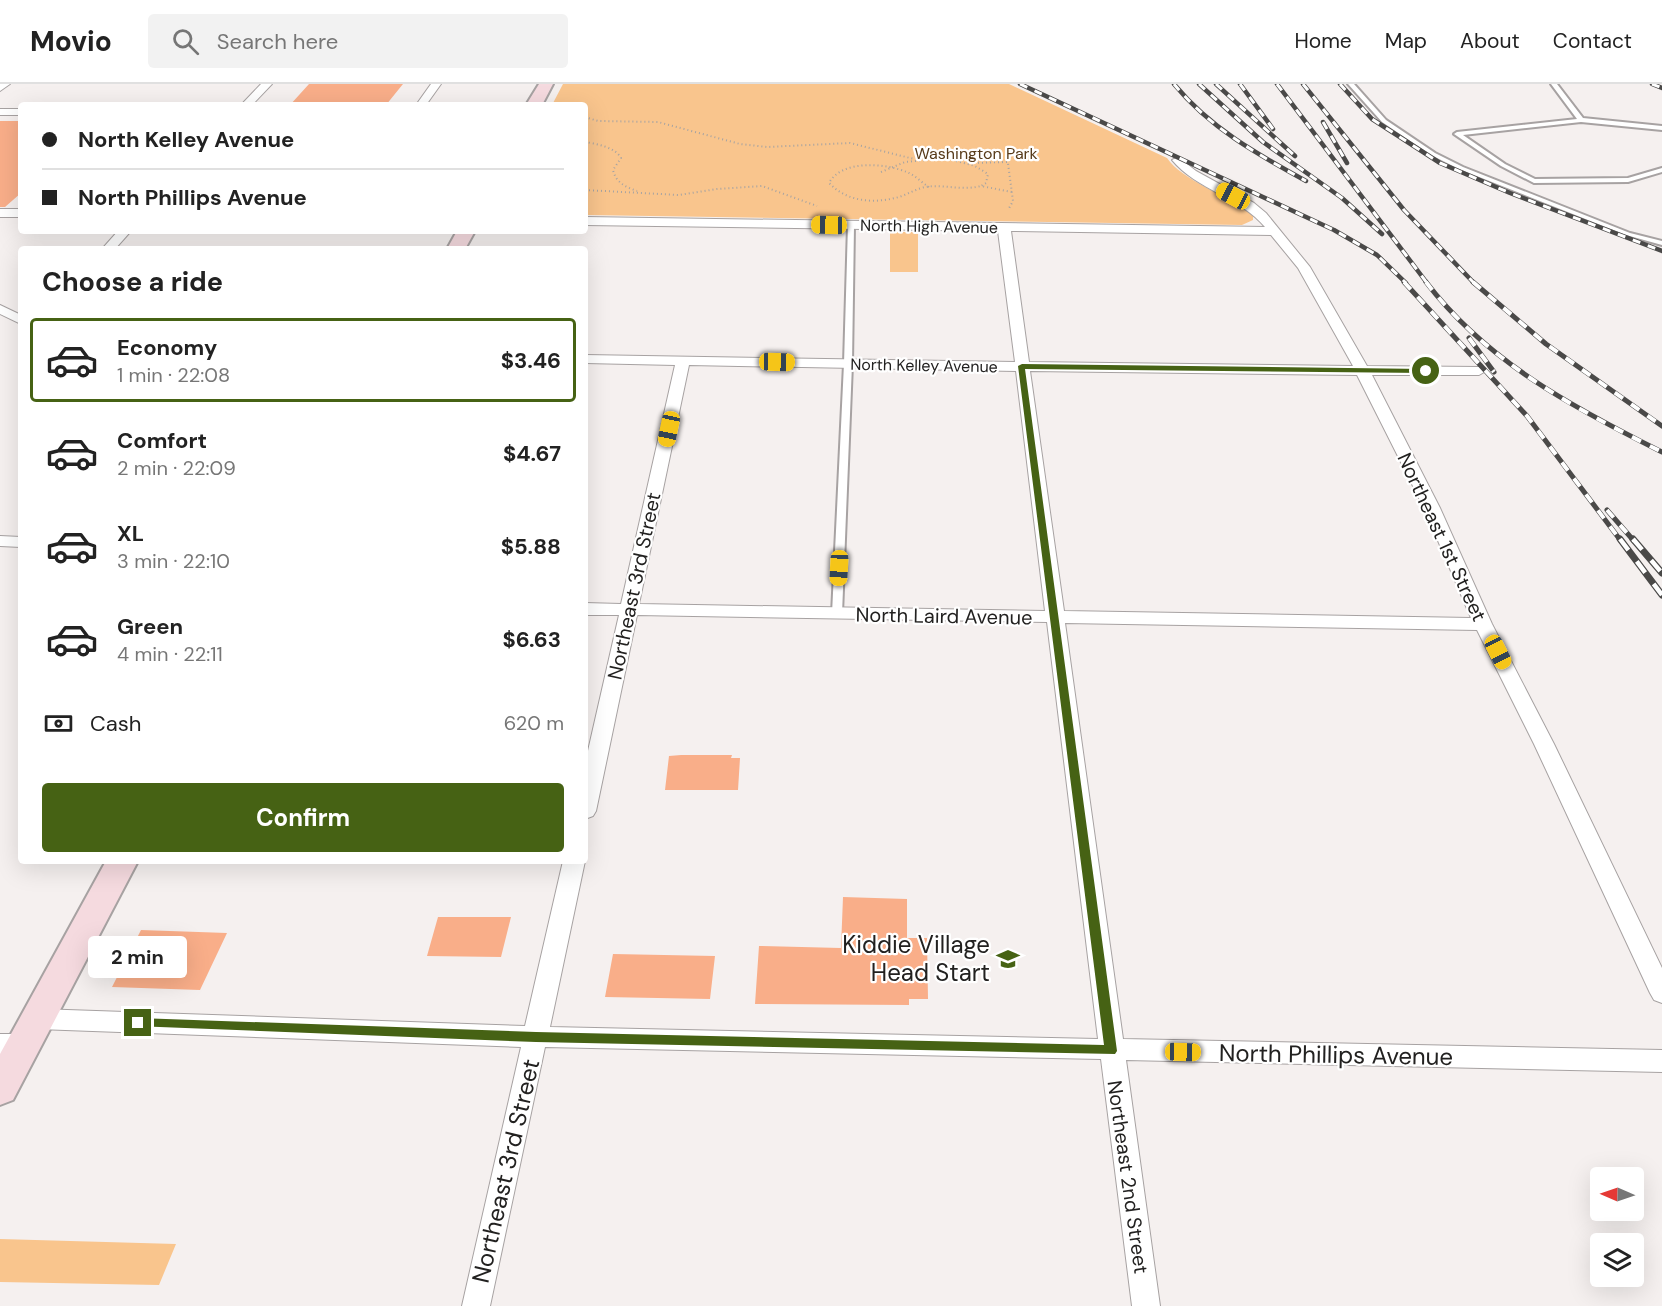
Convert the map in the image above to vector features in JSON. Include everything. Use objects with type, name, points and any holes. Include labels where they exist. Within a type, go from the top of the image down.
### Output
[{"type":"main road","points":[[536,102],[546,84]]},
{"type":"main road","points":[[0,1089],[21,1036],[120,864]]},
{"type":"street","points":[[0,88],[5,84]]},
{"type":"street","points":[[249,102],[267,84]]},
{"type":"street","points":[[423,102],[436,84]]},
{"type":"street","points":[[0,112],[18,112]]},
{"type":"street","name":"Northeast 1st Street","points":[[1178,160],[1192,173],[1250,206],[1262,216],[1272,231],[1304,267],[1363,372],[1432,508],[1483,624],[1549,754],[1662,993]]},
{"type":"street","points":[[0,213],[18,213]]},
{"type":"street","name":"North High Avenue","points":[[588,221],[851,225],[1003,221],[1272,231]]},
{"type":"street","name":"Northeast 2nd Street","points":[[1003,221],[1146,1306]]},
{"type":"street","points":[[111,246],[122,234]]},
{"type":"street","points":[[0,326],[12,312]]},
{"type":"street","name":"North Kelley Avenue","points":[[588,359],[1363,372],[1479,370]]},
{"type":"street","name":"Northeast 3rd Street","points":[[588,797],[683,361]]},
{"type":"street","points":[[0,541],[18,542]]},
{"type":"street","name":"North Laird Avenue","points":[[588,609],[1483,624]]},
{"type":"street","name":"Northeast 3rd Street","points":[[476,1306],[573,864]]},
{"type":"street","name":"North Phillips Avenue","points":[[21,1036],[536,1037],[1662,1061]]},
{"type":"lane","points":[[1351,84],[1384,122],[1451,164],[1628,234],[1662,243]]},
{"type":"lane","points":[[1554,84],[1581,120]]},
{"type":"lane","points":[[1662,128],[1581,120],[1457,134],[1503,165],[1534,181],[1628,180],[1662,170]]},
{"type":"lane","points":[[837,614],[848,364],[851,225]]},
{"type":"path","points":[[588,118],[598,121],[658,122],[740,144],[767,147],[850,143],[914,159],[948,158],[969,164],[988,174],[986,183],[981,186]]},
{"type":"path","points":[[588,142],[598,144],[620,154],[621,158],[613,170],[614,177],[624,186],[644,193]]},
{"type":"path","points":[[946,151],[948,158]]},
{"type":"path","points":[[1003,221],[1012,206],[1007,156]]},
{"type":"path","points":[[881,172],[886,168],[914,159]]},
{"type":"path","points":[[969,164],[983,161],[1007,162]]},
{"type":"path","points":[[929,187],[909,173],[886,168],[862,167],[835,174],[830,183],[840,195],[866,200],[899,198],[929,187],[954,190],[981,186],[1012,192]]},
{"type":"path","points":[[588,190],[680,195],[717,189],[762,186],[824,208]]},
{"type":"green space","name":"Washington Park","points":[[563,84],[1009,84],[1167,158],[1193,180],[1248,211],[1253,216],[1253,220],[1242,225],[588,215],[588,102],[554,102]]},
{"type":"green space","points":[[890,232],[918,232],[918,272],[890,272]]},
{"type":"green space","points":[[0,1239],[176,1244],[159,1285],[0,1282]]},
{"type":"building","points":[[309,84],[403,84],[388,102],[293,102]]},
{"type":"building","points":[[0,121],[18,121],[18,196],[5,207],[0,207]]},
{"type":"building","points":[[732,755],[731,758],[740,758],[738,790],[665,790],[669,756]]},
{"type":"building","points":[[843,897],[907,899],[907,938],[927,938],[928,999],[909,999],[909,1005],[755,1004],[759,946],[841,948]]},
{"type":"building","points":[[438,917],[511,917],[501,957],[427,956]]},
{"type":"building","points":[[141,930],[227,933],[200,990],[112,987]]},
{"type":"building","points":[[613,954],[715,956],[710,999],[605,997]]},
{"type":"railway","points":[[1020,84],[1334,230],[1377,255],[1406,283]]},
{"type":"railway","points":[[1174,84],[1203,114],[1235,139],[1306,181]]},
{"type":"railway","points":[[1199,84],[1263,142],[1342,198],[1382,234]]},
{"type":"railway","points":[[1216,84],[1295,156]]},
{"type":"railway","points":[[1240,84],[1273,129]]},
{"type":"railway","points":[[1277,84],[1427,283]]},
{"type":"railway","points":[[1303,84],[1404,210],[1473,282]]},
{"type":"railway","points":[[1340,84],[1372,119],[1440,163],[1510,193],[1662,251]]},
{"type":"railway","points":[[1652,84],[1662,88]]},
{"type":"railway","points":[[1323,122],[1347,163]]},
{"type":"railway","points":[[1404,282],[1527,416],[1621,541]]},
{"type":"railway","points":[[1426,282],[1476,336],[1504,359],[1565,400],[1662,452]]},
{"type":"railway","points":[[1473,282],[1546,344],[1662,426]]},
{"type":"railway","points":[[1469,338],[1494,372]]},
{"type":"railway","points":[[1607,510],[1634,541]]},
{"type":"railway","points":[[1620,539],[1662,595]]},
{"type":"railway","points":[[1633,539],[1662,573]]},
{"type":"place","name":"Kiddie Village Head Start","points":[[1008,959]]},
{"type":"route","points":[[138,1023],[536,1037],[1111,1051],[1022,366],[1426,371]]}]
